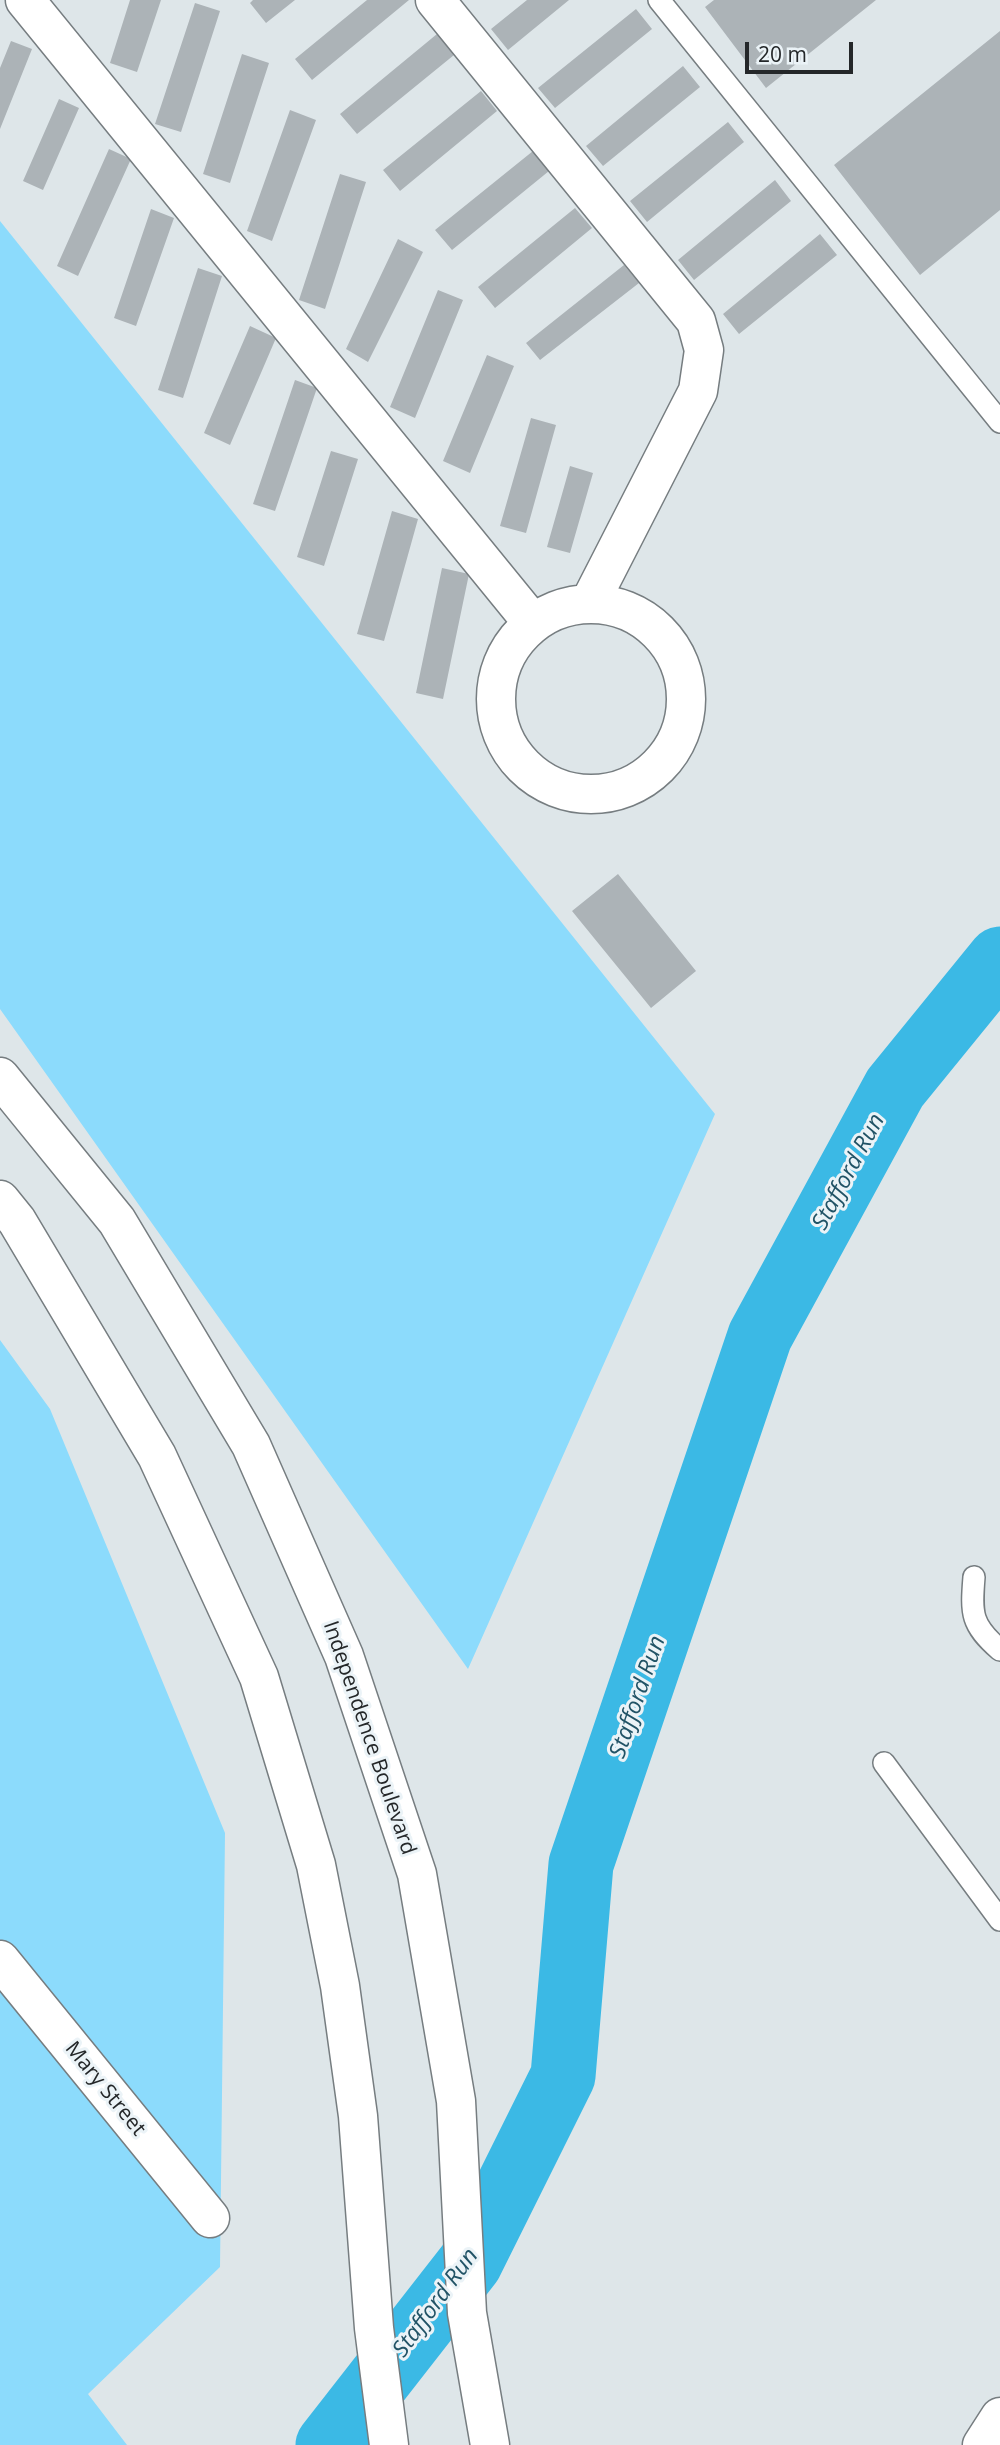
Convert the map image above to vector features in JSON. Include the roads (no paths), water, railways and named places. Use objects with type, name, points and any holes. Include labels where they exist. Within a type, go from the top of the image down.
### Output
[{"type":"main road","points":[[26,0],[532,622]]},
{"type":"main road","points":[[435,0],[695,321],[705,350],[698,391],[589,604]]},
{"type":"main road","points":[[578,602],[589,604],[628,608],[668,639],[688,685],[682,735],[651,775],[605,795],[555,788],[515,758],[495,712],[501,662],[532,622],[578,602]]},
{"type":"main road","name":"Independence Boulevard","points":[[0,1077],[117,1222],[251,1445],[344,1656],[417,1874],[456,2101],[467,2313],[490,2445]]},
{"type":"main road","points":[[0,1200],[17,1221],[157,1455],[259,1677],[316,1865],[340,1986],[358,2116],[374,2328],[385,2424],[390,2445]]},
{"type":"main road","name":"Mary Street","points":[[0,1960],[210,2218]]},
{"type":"main road","points":[[982,2445],[1000,2417]]},
{"type":"lane","points":[[659,0],[1000,422]]},
{"type":"lane","points":[[974,1577],[972,1603],[975,1617],[982,1634],[1000,1650]]},
{"type":"lane","points":[[884,1763],[1000,1920]]},
{"type":"waterway","name":"Stafford Run","points":[[328,2445],[470,2263],[563,2076],[581,1864],[760,1336],[895,1088],[1000,959]]}]
